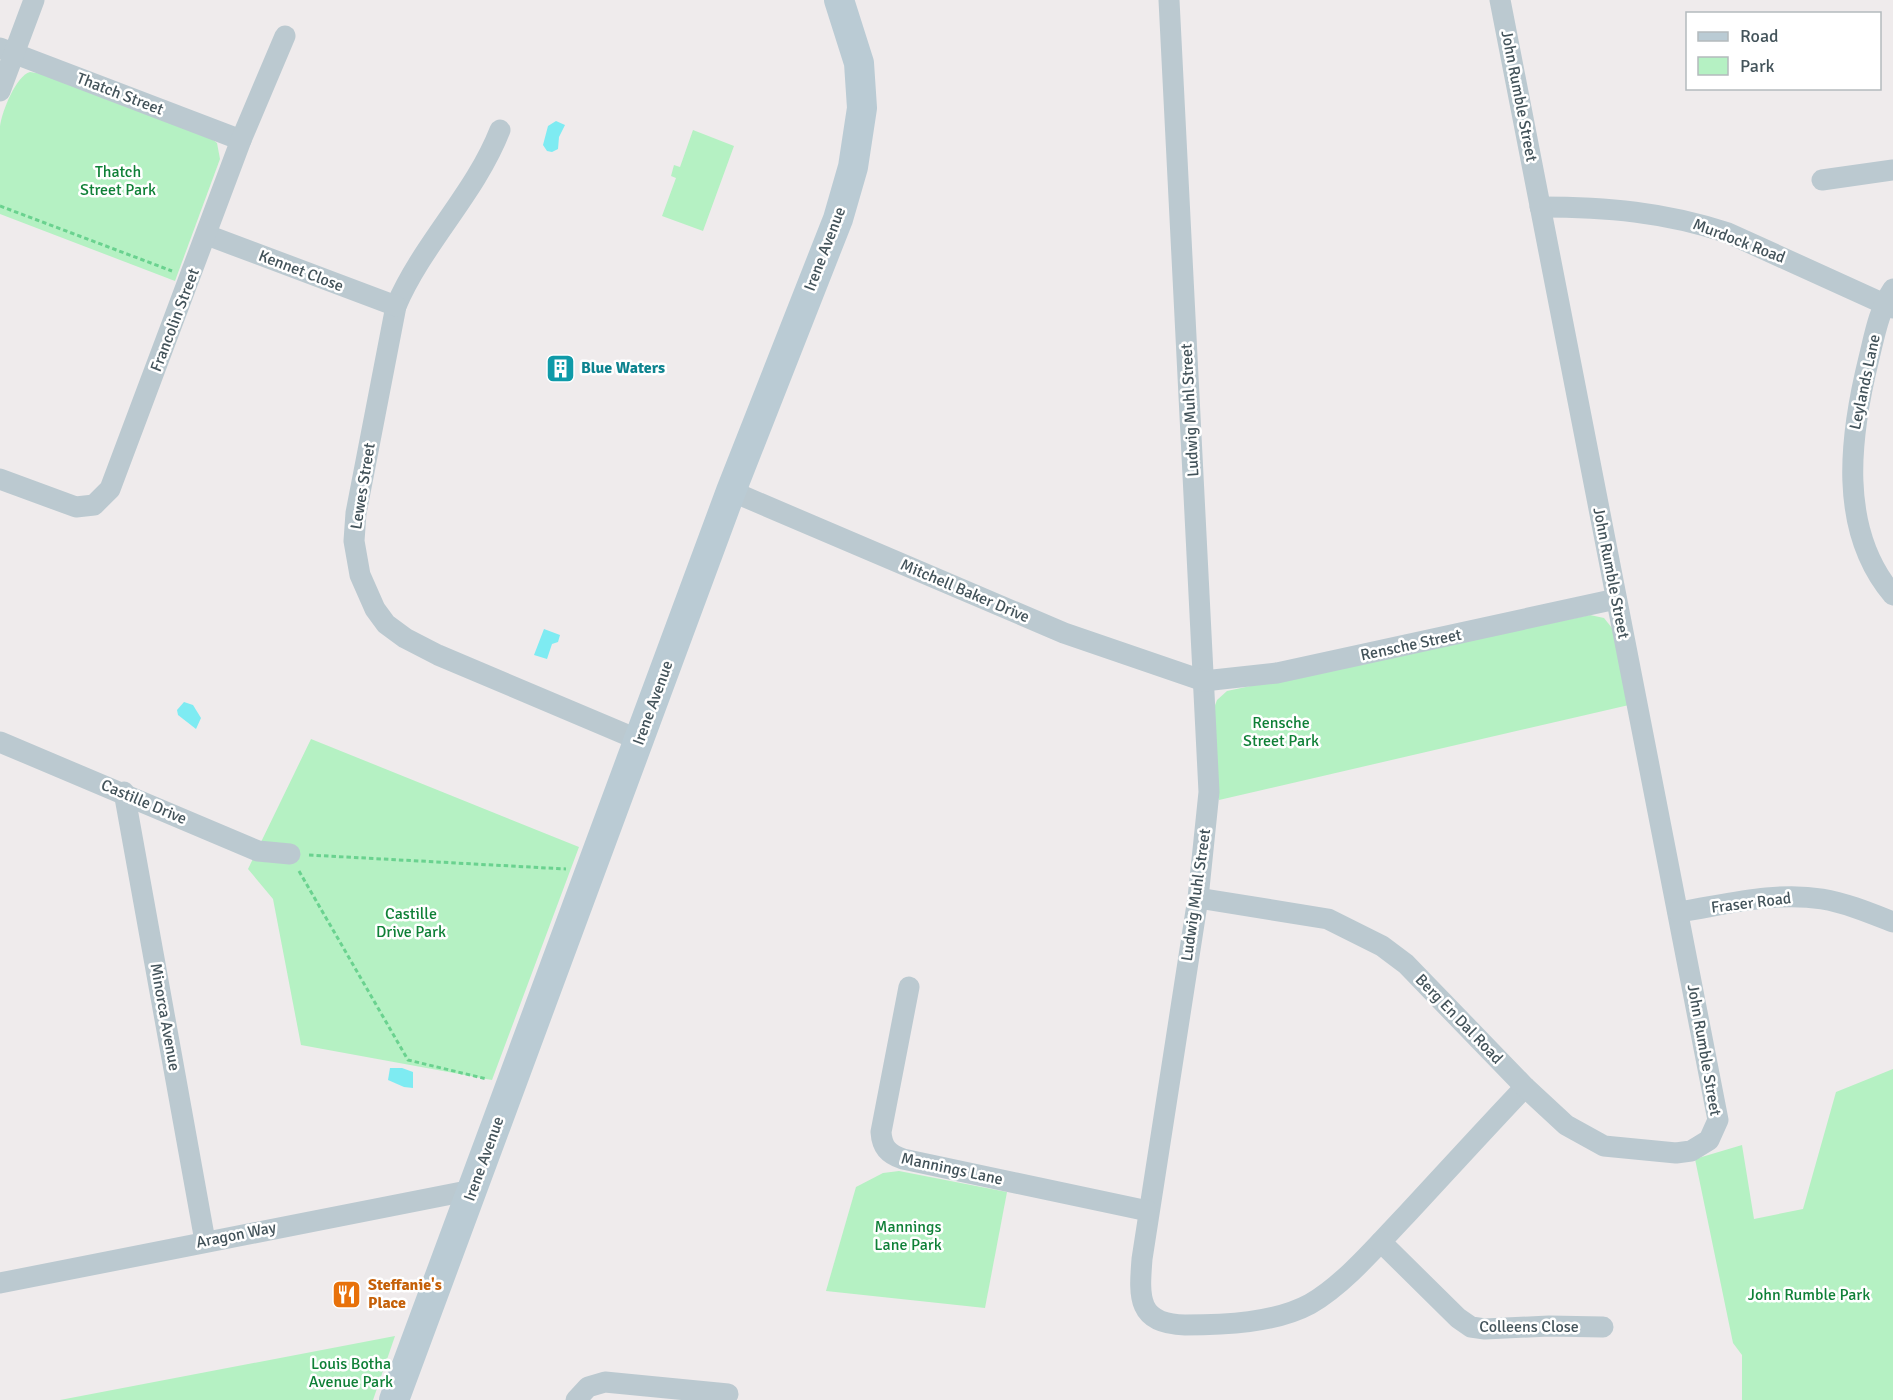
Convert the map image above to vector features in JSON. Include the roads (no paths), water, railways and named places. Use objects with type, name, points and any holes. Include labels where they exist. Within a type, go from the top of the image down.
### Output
[{"type":"street","points":[[0,91],[7,51],[34,0]]},
{"type":"street","name":"Irene Avenue","points":[[394,1400],[731,491],[838,219],[853,167],[862,108],[859,63],[853,36],[839,0]]},
{"type":"street","name":"Ludwig Muhl Street","points":[[1169,0],[1209,792],[1198,898],[1148,1211],[1141,1269],[1141,1301],[1152,1317],[1181,1324],[1236,1322],[1296,1310],[1327,1292],[1381,1242],[1525,1087]]},
{"type":"street","name":"John Rumble Street","points":[[1500,0],[1718,1120],[1715,1131],[1706,1143]]},
{"type":"street","name":"Francolin Street","points":[[0,479],[76,507],[88,507],[100,501],[115,478],[241,140],[285,36]]},
{"type":"street","name":"Thatch Street","points":[[7,51],[241,140]]},
{"type":"street","name":"Lewes Street","points":[[500,130],[483,165],[406,282],[396,306],[355,532],[360,575],[375,609],[386,624],[405,638],[438,655],[639,740]]},
{"type":"street","points":[[1822,180],[1893,170]]},
{"type":"street","name":"Murdock Road","points":[[1540,207],[1611,208],[1700,224],[1890,301]]},
{"type":"street","name":"Kennet Close","points":[[207,235],[396,306]]},
{"type":"street","name":"Leylands Lane","points":[[1890,301],[1857,408],[1852,476],[1854,505],[1868,557],[1893,595]]},
{"type":"street","name":"Mitchell Baker Drive","points":[[731,491],[1064,633],[1204,681]]},
{"type":"street","name":"Rensche Street","points":[[1204,681],[1277,673],[1616,599]]},
{"type":"street","name":"Castille Drive","points":[[0,742],[124,792],[258,851],[290,854]]},
{"type":"street","name":"Minorca Avenue","points":[[124,792],[205,1241]]},
{"type":"street","name":"Fraser Road","points":[[1678,912],[1774,897],[1797,897],[1842,903],[1893,922]]},
{"type":"street","name":"Berg En Dal Road","points":[[1198,898],[1328,919],[1382,946],[1406,964],[1525,1087],[1566,1125],[1604,1146],[1676,1153],[1691,1151],[1706,1143]]},
{"type":"street","name":"Mannings Lane","points":[[909,987],[880,1132],[881,1141],[888,1152],[903,1159],[1148,1211]]},
{"type":"street","name":"Aragon Way","points":[[0,1283],[472,1190]]},
{"type":"street","name":"Colleens Close","points":[[1381,1242],[1458,1318],[1471,1326],[1485,1329],[1549,1326],[1603,1327]]},
{"type":"street","points":[[576,1400],[588,1387],[605,1382],[728,1394]]},
{"type":"water","points":[[556,121],[565,125],[559,137],[558,149],[552,152],[547,151],[543,145],[548,126]]},
{"type":"water","points":[[544,629],[560,635],[558,642],[552,644],[547,659],[534,655]]},
{"type":"water","points":[[184,702],[193,705],[201,718],[196,729],[178,715],[177,710]]},
{"type":"water","points":[[390,1068],[402,1068],[413,1072],[413,1088],[388,1080]]},
{"type":"place","name":"Blue Waters","points":[[560,368]]},
{"type":"place","name":"Steffanie's Place","points":[[347,1294]]},
{"type":"park label","name":"Thatch Street Park","points":[[118,181]]},
{"type":"park label","name":"Rensche Street Park","points":[[1281,732]]},
{"type":"park label","name":"Castille Drive Park","points":[[411,923]]},
{"type":"park label","name":"Mannings Lane Park","points":[[908,1236]]},
{"type":"park label","name":"John Rumble Park","points":[[1809,1295]]},
{"type":"park label","name":"Louis Botha Avenue Park","points":[[351,1373]]}]
